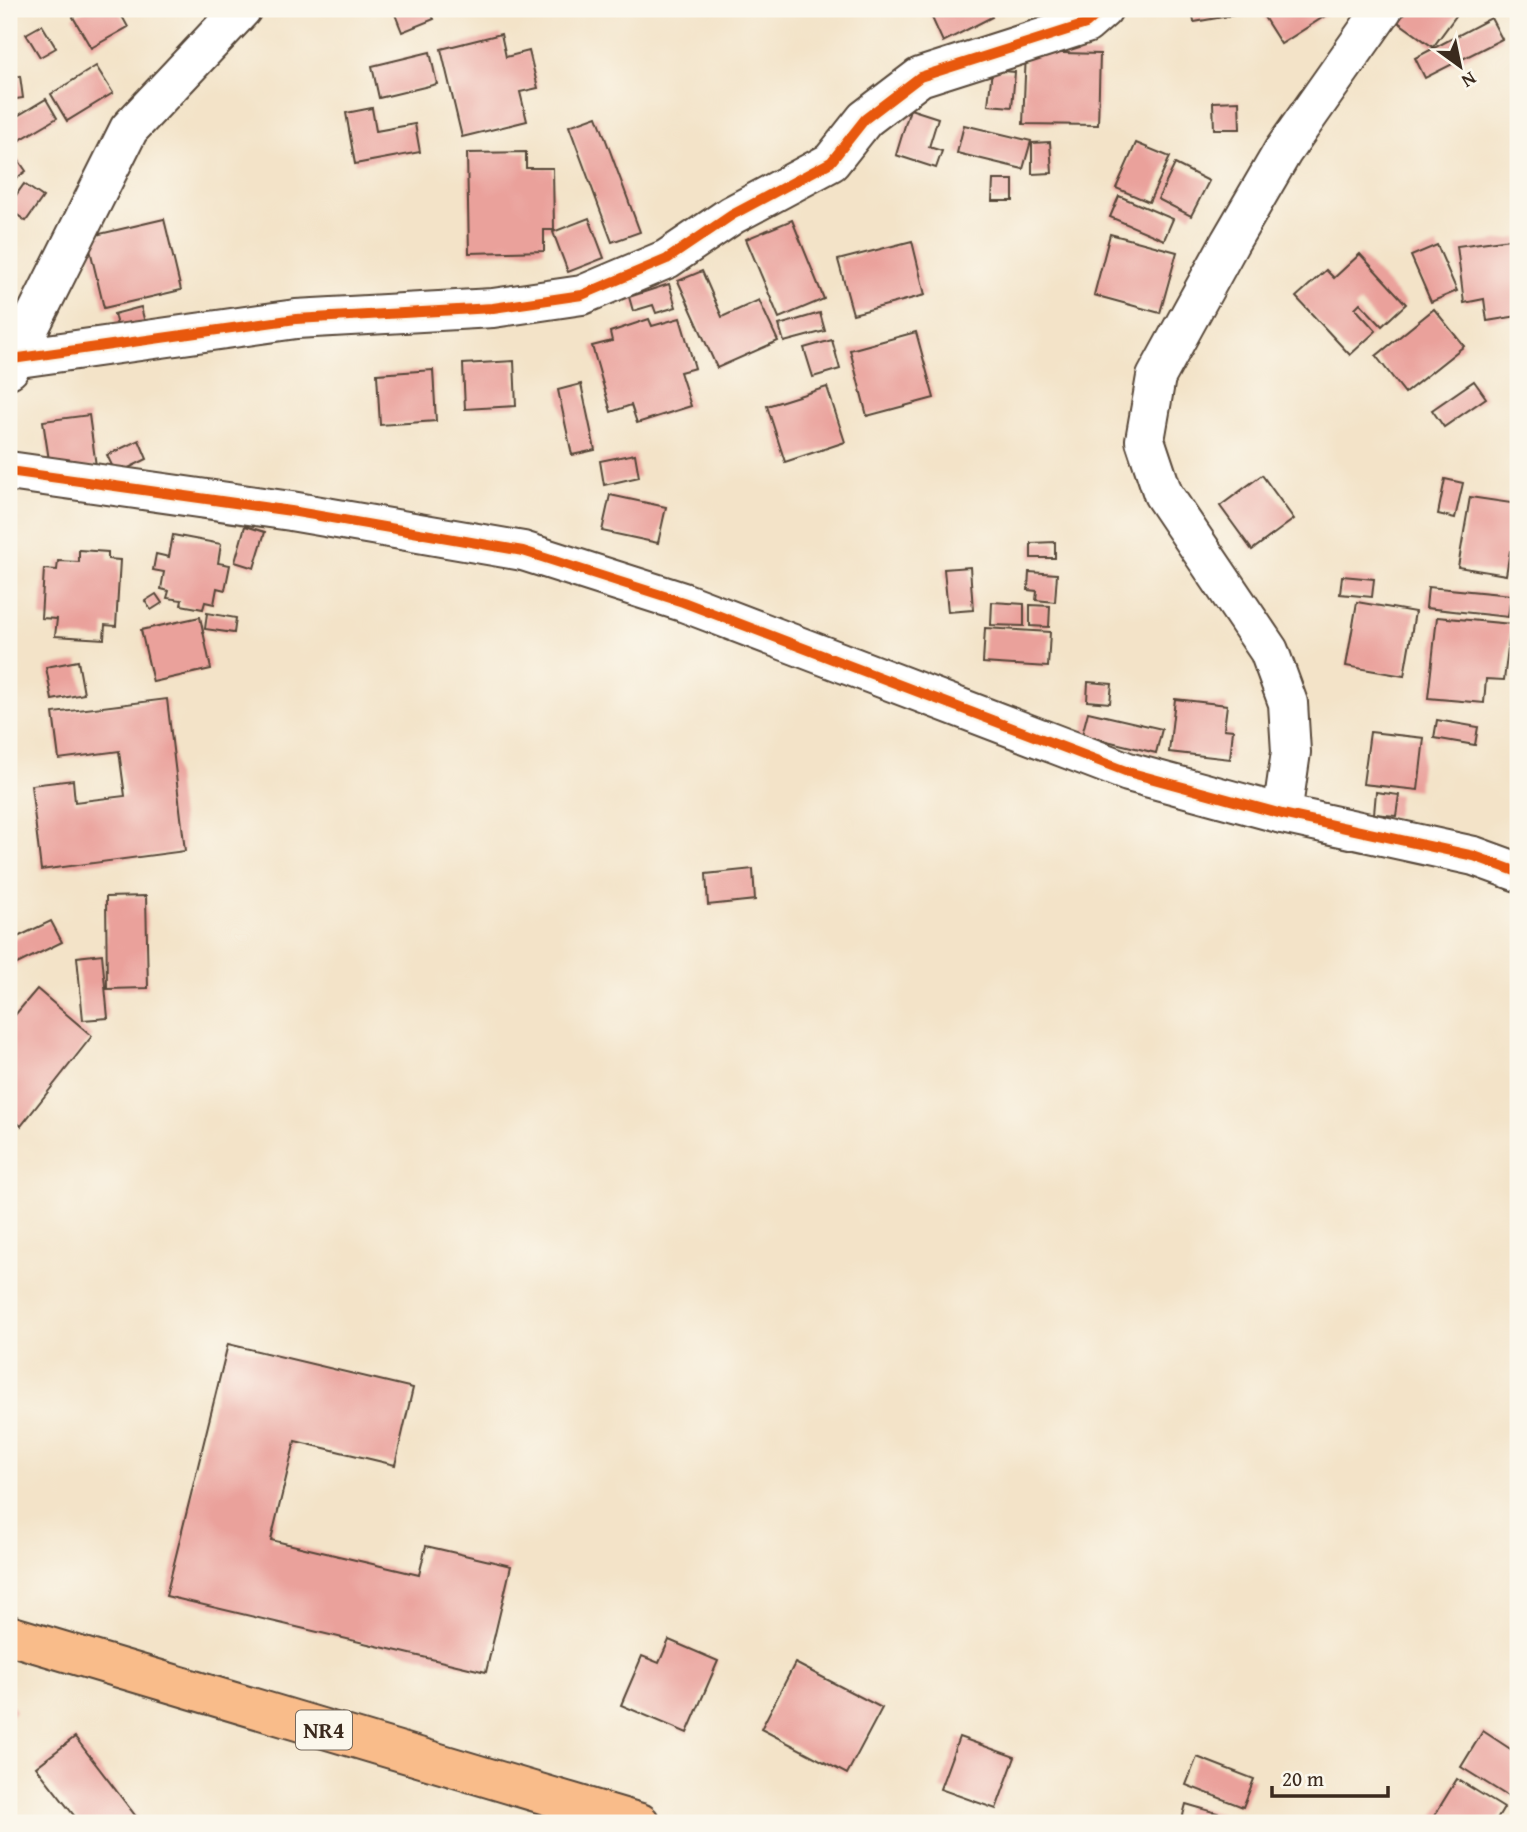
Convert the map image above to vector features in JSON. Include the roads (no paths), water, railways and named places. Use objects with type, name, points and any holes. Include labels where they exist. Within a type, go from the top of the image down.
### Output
[{"type":"highway","name":"NR4","points":[[9,1636],[640,1823]]},
{"type":"street","points":[[10,364],[129,129],[242,9]]},
{"type":"street","points":[[10,364],[296,319],[493,308],[582,295],[667,259],[732,215],[831,162],[865,119],[920,76],[1086,24],[1103,9]]},
{"type":"street","points":[[1282,814],[1291,752],[1289,703],[1269,651],[1163,494],[1145,440],[1156,377],[1230,242],[1283,151],[1383,9]]},
{"type":"street","points":[[9,471],[291,511],[523,551],[683,602],[1128,772],[1282,814],[1474,856],[1518,872]]}]
